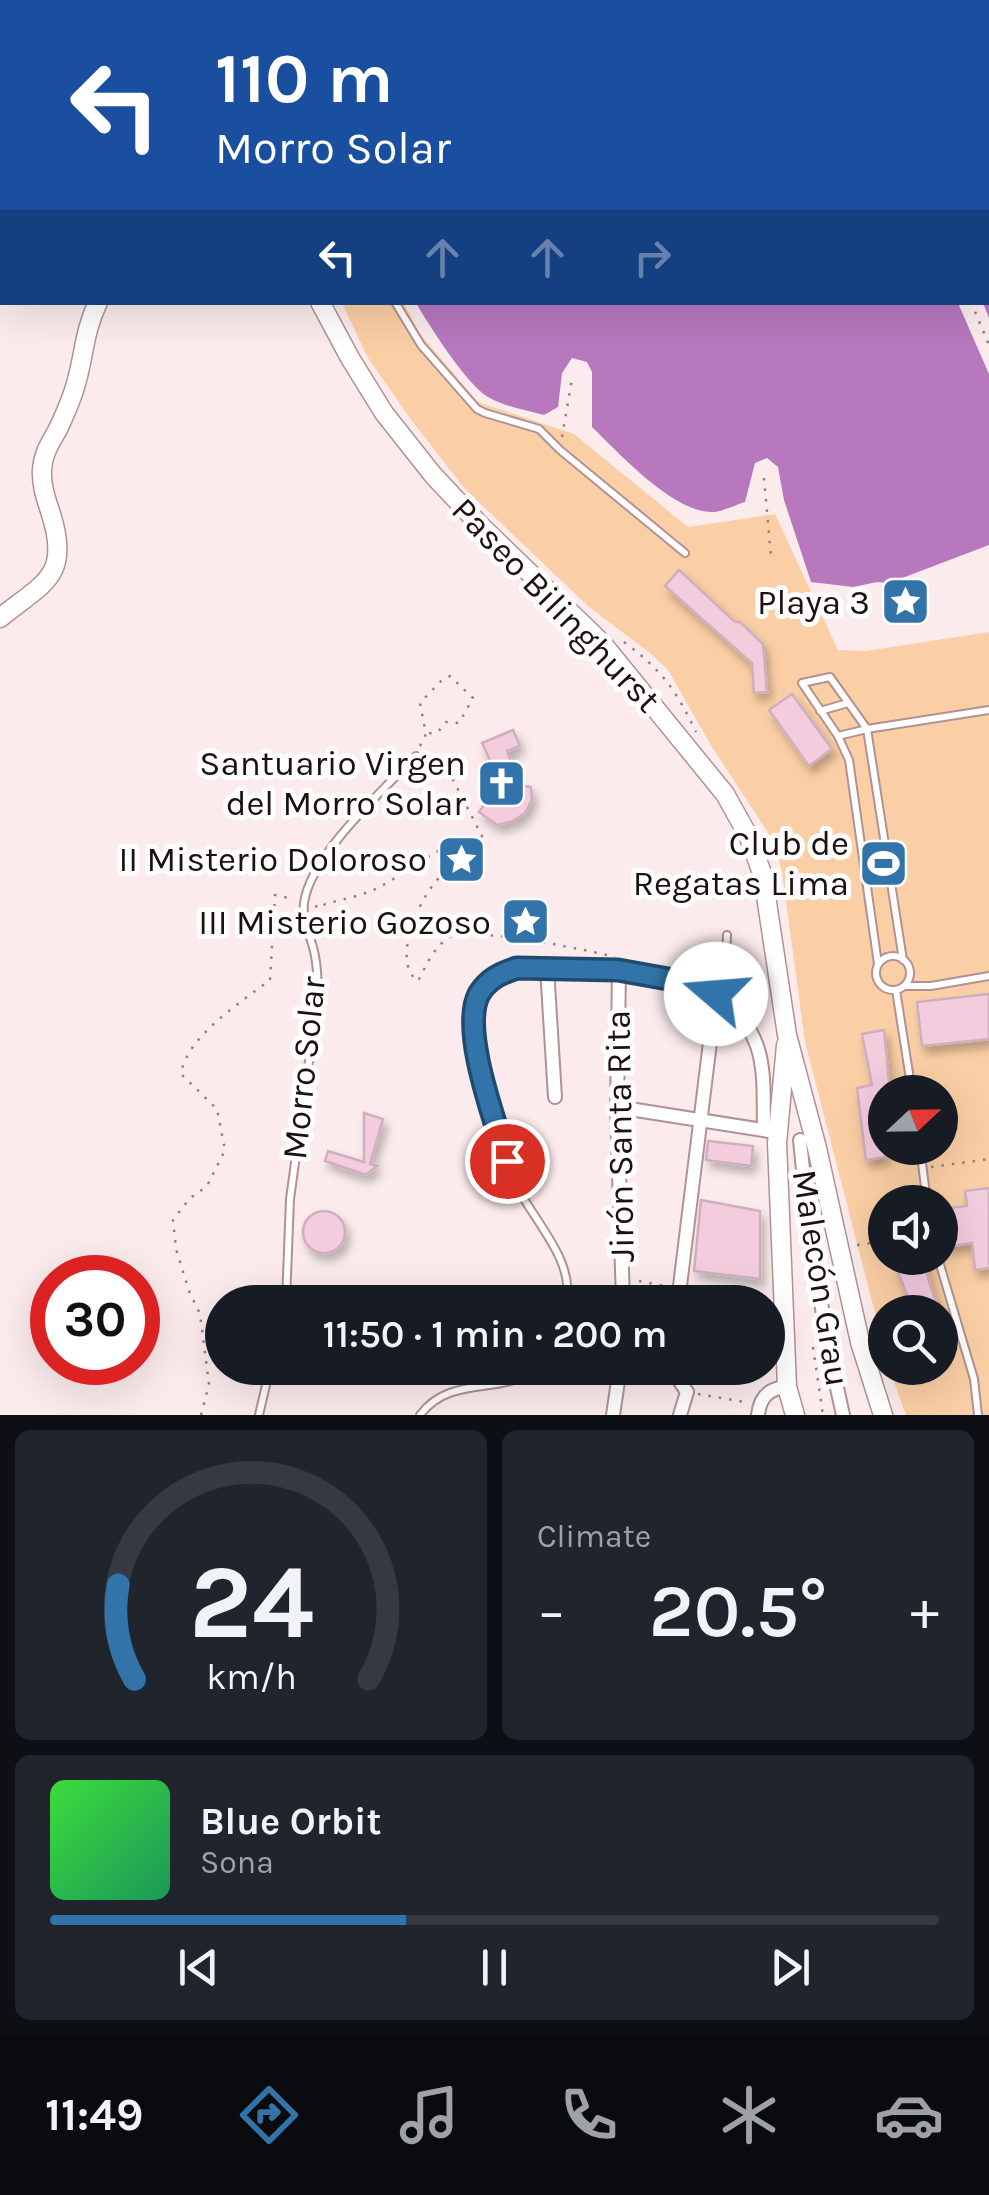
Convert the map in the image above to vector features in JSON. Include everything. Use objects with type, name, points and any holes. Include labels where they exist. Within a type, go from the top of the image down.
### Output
[{"type":"main road","points":[[0,618],[45,584],[58,556],[59,539],[43,490],[42,470],[46,450],[72,398],[88,324],[97,305]]},
{"type":"main road","name":"Paseo Bilinghurst","points":[[322,305],[384,414],[432,475],[602,643],[725,794],[748,836],[763,876],[787,1034]]},
{"type":"main road","points":[[787,1034],[770,1131],[787,1387],[795,1415]]},
{"type":"main road","points":[[787,1034],[805,1132],[860,1342],[884,1415]]},
{"type":"main road","points":[[770,1131],[792,1120],[806,1121],[805,1132]]},
{"type":"street","points":[[555,1096],[547,968],[621,965],[716,994],[737,1012],[758,1049],[770,1131],[617,1107]]},
{"type":"street","name":"Jirón Santa Rita","points":[[621,965],[617,1107],[622,1285]]},
{"type":"street","points":[[680,1285],[716,994]]},
{"type":"street","name":"Malecón Grau","points":[[805,1132],[808,1219],[828,1347],[844,1415]]},
{"type":"street","points":[[613,1415],[617,1385]]},
{"type":"street","points":[[680,1415],[687,1392],[682,1385]]},
{"type":"street","points":[[758,1410],[775,1388],[787,1387]]},
{"type":"lane","points":[[397,305],[421,344],[477,409],[539,429],[685,553]]},
{"type":"lane","points":[[910,1075],[900,988],[910,973],[904,960],[867,729],[830,677],[802,683],[838,736],[849,760],[878,964],[877,981],[885,989],[900,988],[931,986],[989,976]]},
{"type":"lane","points":[[820,711],[848,703]]},
{"type":"lane","points":[[838,736],[989,710]]},
{"type":"lane","points":[[304,902],[312,878],[330,850],[416,756]]},
{"type":"lane","name":"Morro Solar","points":[[287,1285],[290,1200],[317,1003],[315,952],[305,924],[304,902]]},
{"type":"lane","points":[[727,934],[729,974],[744,991],[750,1030]]},
{"type":"lane","points":[[878,964],[892,956],[904,960]]},
{"type":"lane","points":[[547,968],[517,968],[490,981],[478,995],[474,1034],[507,1161],[562,1263],[567,1285]]},
{"type":"lane","points":[[923,1165],[925,1185]]},
{"type":"lane","points":[[943,1275],[974,1379],[978,1415]]},
{"type":"lane","points":[[259,1415],[266,1385]]},
{"type":"lane","points":[[420,1415],[445,1393],[486,1385]]},
{"type":"path","points":[[972,305],[989,344]]},
{"type":"path","points":[[560,450],[572,379]]},
{"type":"path","points":[[764,478],[771,556]]},
{"type":"path","points":[[617,637],[659,670],[698,735]]},
{"type":"path","points":[[201,1415],[210,1384],[200,1314],[188,1291],[173,1220],[207,1186],[225,1150],[217,1109],[181,1074],[183,1061],[214,1022],[270,980],[275,895],[322,908],[382,886],[457,842],[484,840],[450,774],[416,756],[426,734],[420,702],[450,676],[473,698],[459,722],[446,722],[438,732],[426,734]]},
{"type":"path","points":[[440,850],[461,866],[446,872],[431,886],[418,910],[405,958],[411,977],[418,981],[443,942],[462,933],[590,950],[621,965]]},
{"type":"path","points":[[923,1168],[989,1159]]},
{"type":"path","points":[[850,1238],[854,1256]]},
{"type":"path","points":[[856,1245],[868,1243]]},
{"type":"path","points":[[622,1278],[645,1285]]},
{"type":"path","points":[[687,1392],[758,1410]]},
{"type":"shaded area","name":"Club de Regatas Lima","points":[[343,305],[405,305],[420,334],[478,402],[574,434],[688,527],[775,514],[838,650],[866,651],[989,632],[989,1415],[906,1415],[895,1385],[958,1385],[958,1295],[870,1295],[805,1042],[782,872],[767,831],[668,670],[589,607],[465,489],[368,358]]},
{"type":"shaded area","points":[[417,305],[959,305],[989,374],[989,545],[889,583],[853,587],[811,582],[784,500],[778,467],[767,458],[755,463],[745,502],[714,512],[698,510],[648,480],[592,427],[592,372],[587,362],[572,358],[562,373],[558,407],[544,415],[490,398],[471,382]]},
{"type":"building","points":[[679,570],[763,644],[767,692],[754,693],[752,663],[665,586]]},
{"type":"building","points":[[792,694],[832,749],[809,766],[769,710]]},
{"type":"building","points":[[513,730],[520,746],[507,751],[511,762],[506,764],[513,784],[531,787],[532,800],[525,813],[497,825],[479,812],[494,791],[490,784],[495,782],[482,743]]},
{"type":"building","points":[[989,994],[989,1039],[922,1046],[917,1002]]},
{"type":"building","points":[[884,1030],[888,1075],[870,1075],[862,1034]]},
{"type":"building","points":[[868,1086],[866,1160],[857,1088]]},
{"type":"building","points":[[364,1113],[383,1119],[370,1164],[377,1166],[363,1174],[325,1161],[328,1151],[364,1162]]},
{"type":"building","points":[[708,1141],[753,1146],[751,1166],[706,1160]]},
{"type":"building","points":[[989,1188],[989,1268],[975,1270],[972,1243],[958,1245],[958,1207],[967,1206],[965,1191]]},
{"type":"building","points":[[701,1200],[760,1211],[760,1279],[694,1271]]},
{"type":"building","points":[[324,1211],[339,1217],[345,1232],[339,1247],[324,1253],[309,1247],[303,1232],[309,1217]]},
{"type":"building","points":[[899,1275],[927,1275],[934,1295],[907,1295]]},
{"type":"place","name":"Playa 3","points":[[905,602]]},
{"type":"place","name":"Santuario Virgen del Morro Solar","points":[[501,783]]},
{"type":"place","name":"II Misterio Doloroso","points":[[462,859]]},
{"type":"place","name":"Club de Regatas Lima","points":[[884,863]]},
{"type":"place","name":"III Misterio Gozoso","points":[[526,922]]},
{"type":"route","points":[[507,1161],[474,1034],[478,995],[490,981],[517,968],[618,970],[668,979],[716,994]]}]
